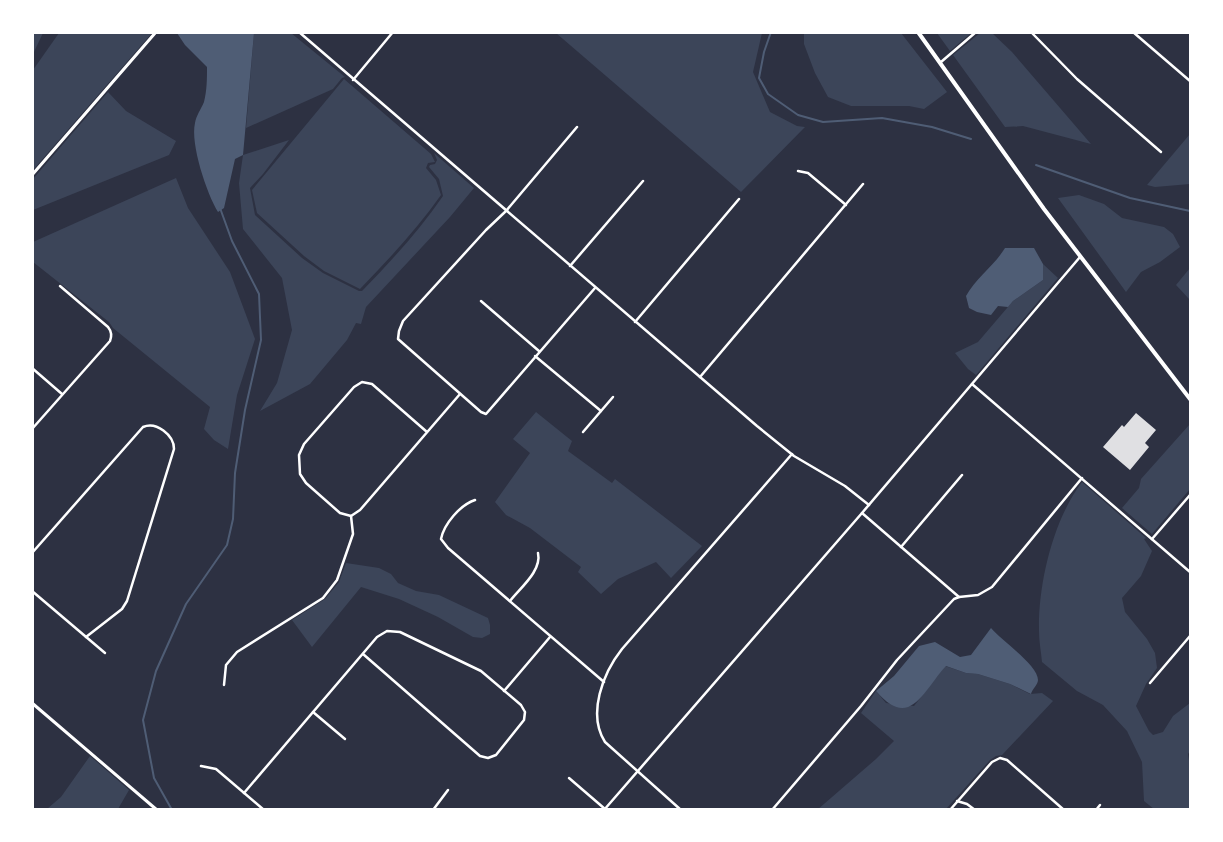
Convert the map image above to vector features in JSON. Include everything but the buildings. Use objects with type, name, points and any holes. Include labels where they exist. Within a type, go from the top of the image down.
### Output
[{"type":"main road","points":[[918,32],[1044,210],[1190,399]]},
{"type":"street","points":[[32,175],[156,32]]},
{"type":"street","points":[[299,32],[595,288],[792,454],[845,486],[869,505]]},
{"type":"street","points":[[353,80],[393,32]]},
{"type":"street","points":[[940,63],[976,32]]},
{"type":"street","points":[[1031,32],[1077,79],[1161,152]]},
{"type":"street","points":[[1134,32],[1190,81]]},
{"type":"street","points":[[577,127],[506,210],[404,321],[399,331],[398,339],[481,412],[486,414],[595,288]]},
{"type":"street","points":[[798,171],[808,173],[846,205]]},
{"type":"street","points":[[570,266],[643,181]]},
{"type":"street","points":[[700,377],[863,184]]},
{"type":"street","points":[[635,322],[739,199]]},
{"type":"street","points":[[569,778],[604,809],[869,505],[1080,256]]},
{"type":"street","points":[[32,429],[110,341],[112,333],[108,326],[60,286]]},
{"type":"street","points":[[481,301],[539,352]]},
{"type":"street","points":[[535,356],[601,411]]},
{"type":"street","points":[[32,368],[62,394]]},
{"type":"street","points":[[427,432],[372,384],[362,382],[354,387],[304,444],[299,455],[300,474],[306,483],[340,513],[351,516],[360,510],[461,394]]},
{"type":"street","points":[[972,384],[1190,572]]},
{"type":"street","points":[[583,432],[613,397]]},
{"type":"street","points":[[32,554],[143,427],[155,425],[171,438],[174,449],[127,601],[122,609],[86,637]]},
{"type":"street","points":[[681,810],[609,747],[600,732],[598,717],[599,700],[604,682],[614,660],[622,649],[792,454]]},
{"type":"street","points":[[901,547],[962,475]]},
{"type":"street","points":[[772,810],[861,706],[905,649],[926,630],[954,598],[978,595],[990,589],[1082,478]]},
{"type":"street","points":[[1152,539],[1190,494]]},
{"type":"street","points":[[475,500],[462,507],[443,531],[441,539],[448,548],[604,682]]},
{"type":"street","points":[[862,513],[959,596]]},
{"type":"street","points":[[224,685],[226,665],[238,652],[323,598],[337,580],[354,534],[351,516]]},
{"type":"street","points":[[510,601],[536,569],[539,560],[538,554]]},
{"type":"street","points":[[32,591],[105,653]]},
{"type":"street","points":[[244,793],[313,712],[363,654],[378,637],[387,631],[400,632],[481,671],[521,705],[525,712],[524,720],[496,755],[488,758],[480,756],[363,654]]},
{"type":"street","points":[[1150,683],[1190,636]]},
{"type":"street","points":[[504,691],[550,637]]},
{"type":"street","points":[[32,703],[156,810]]},
{"type":"street","points":[[313,712],[344,739]]},
{"type":"street","points":[[950,810],[992,762],[1000,758],[1006,760],[1064,810]]},
{"type":"street","points":[[201,766],[216,769],[264,810]]},
{"type":"street","points":[[433,810],[448,790]]},
{"type":"street","points":[[957,801],[967,804],[975,810]]},
{"type":"street","points":[[1096,810],[1100,805]]},
{"type":"shaded area","points":[[32,33],[43,33],[33,54]]},
{"type":"shaded area","points":[[59,33],[152,33],[33,170],[33,70]]},
{"type":"shaded area","points":[[177,33],[254,33],[243,155],[235,159],[224,208],[218,212],[200,169],[194,132],[197,115],[205,98],[207,67],[185,45]]},
{"type":"shaded area","points":[[254,33],[291,33],[345,77],[333,89],[246,128]]},
{"type":"shaded area","points":[[556,33],[762,33],[753,72],[770,112],[797,126],[805,127],[741,192]]},
{"type":"shaded area","points":[[804,33],[901,33],[947,92],[924,109],[909,106],[851,106],[828,97],[815,73],[804,44]]},
{"type":"shaded area","points":[[937,33],[971,33],[950,51]]},
{"type":"shaded area","points":[[980,33],[992,33],[1012,52],[1091,144],[1023,126],[1005,127],[953,55]]},
{"type":"shaded area","points":[[344,79],[431,154],[435,162],[428,163],[426,168],[436,180],[441,195],[422,220],[360,289],[324,271],[304,256],[257,213],[252,190]]},
{"type":"shaded area","points":[[108,92],[126,111],[176,141],[169,155],[33,210],[33,179]]},
{"type":"shaded area","points":[[1190,134],[1190,184],[1155,187],[1147,185]]},
{"type":"shaded area","points":[[289,140],[250,188],[255,215],[302,258],[323,273],[359,291],[362,291],[384,268],[443,196],[439,179],[429,167],[435,164],[437,160],[434,153],[474,188],[450,217],[366,307],[361,324],[356,323],[347,340],[310,384],[260,411],[277,383],[292,330],[282,278],[243,229],[239,183],[243,155]]},
{"type":"shaded area","points":[[176,178],[188,208],[230,272],[255,339],[237,395],[228,449],[214,440],[204,429],[210,407],[113,328],[109,322],[33,262],[33,242]]},
{"type":"shaded area","points":[[1079,195],[1104,204],[1122,218],[1164,227],[1173,234],[1180,247],[1160,262],[1141,272],[1126,292],[1058,198]]},
{"type":"shaded area","points":[[1005,248],[1034,248],[1043,264],[1043,280],[1013,301],[1008,307],[998,306],[991,315],[969,308],[966,296]]},
{"type":"shaded area","points":[[1043,264],[1058,278],[976,375],[968,369],[955,353],[978,342],[1013,301],[1043,280]]},
{"type":"shaded area","points":[[1190,268],[1190,300],[1176,285]]},
{"type":"shaded area","points":[[536,412],[572,441],[568,451],[612,483],[615,479],[702,546],[671,578],[656,562],[618,579],[601,594],[578,572],[581,567],[530,528],[506,515],[495,502],[530,453],[513,439]]},
{"type":"shaded area","points":[[1190,424],[1190,489],[1152,534],[1122,508],[1139,488],[1141,479]]},
{"type":"shaded area","points":[[1082,482],[1146,538],[1144,539],[1152,551],[1141,576],[1122,598],[1125,612],[1147,639],[1155,653],[1157,668],[1146,684],[1136,706],[1153,735],[1163,732],[1173,716],[1190,703],[1190,751],[1188,754],[1190,767],[1190,809],[1154,809],[1144,801],[1142,762],[1127,731],[1103,705],[1077,691],[1042,662],[1039,613],[1049,553],[1063,515]]},
{"type":"shaded area","points":[[346,563],[379,568],[391,574],[398,583],[416,591],[439,595],[488,618],[490,634],[482,638],[473,637],[438,617],[399,599],[361,587],[312,647],[292,620],[325,599],[339,582]]},
{"type":"shaded area","points":[[991,628],[1032,667],[1038,682],[1031,694],[1010,684],[946,666],[923,695],[915,703],[907,707],[898,707],[888,702],[876,691],[894,676],[919,646],[935,642],[960,657],[971,655]]},
{"type":"shaded area","points":[[945,666],[1010,684],[1030,694],[1042,693],[1053,701],[1002,755],[990,760],[946,809],[817,810],[894,741],[861,713],[876,691],[886,703],[914,706]]},
{"type":"shaded area","points":[[90,756],[129,790],[118,809],[47,809],[61,797]]},
{"type":"waterway","points":[[771,32],[764,52],[759,78],[768,94],[798,115],[823,122],[882,118],[932,127],[971,139]]},
{"type":"waterway","points":[[1036,165],[1130,198],[1190,211]]},
{"type":"waterway","points":[[172,810],[154,778],[143,720],[156,671],[186,604],[227,545],[233,519],[235,473],[245,410],[261,340],[259,294],[232,241],[220,208]]}]
